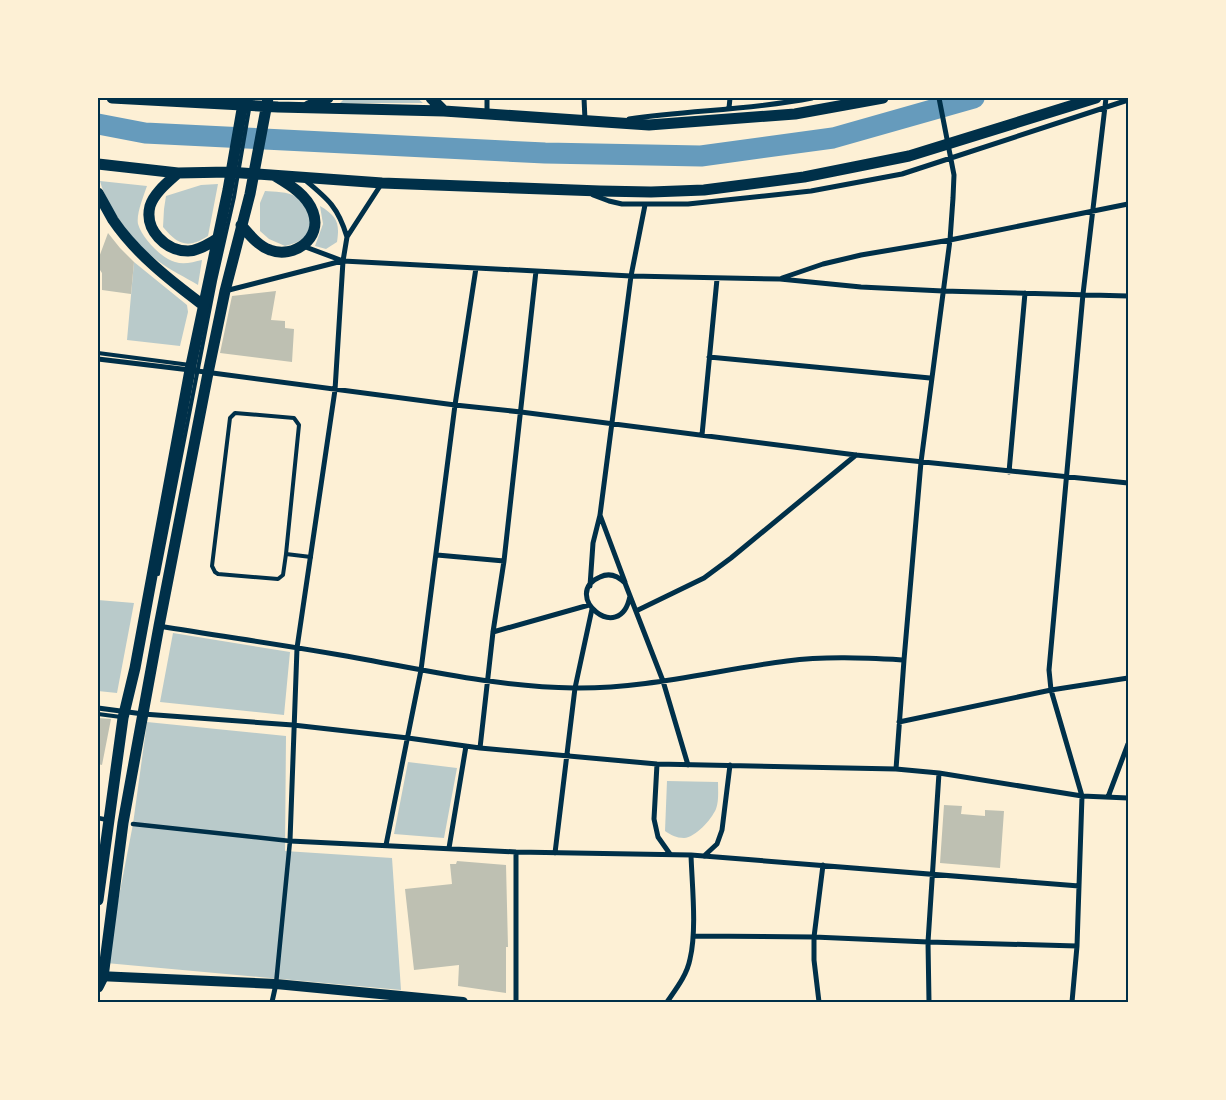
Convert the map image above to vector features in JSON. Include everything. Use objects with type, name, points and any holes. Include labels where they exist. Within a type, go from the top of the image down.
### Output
[{"type":"main road","points":[[112,98],[303,108],[444,111],[649,125],[795,114],[883,98]]},
{"type":"main road","points":[[211,98],[222,104]]},
{"type":"main road","points":[[244,98],[231,194],[217,239],[203,305],[197,369],[159,626],[123,823],[99,980],[276,984],[406,999],[463,1002]]},
{"type":"main road","points":[[98,900],[103,819],[153,576],[197,369],[225,291],[250,194],[268,98]]},
{"type":"main road","points":[[303,108],[328,98]]},
{"type":"main road","points":[[432,98],[444,111]]},
{"type":"main road","points":[[98,164],[178,173],[229,172],[382,183],[600,191],[704,190],[804,177],[909,156],[1096,98]]},
{"type":"main road","points":[[178,173],[156,196],[150,206],[151,225],[154,232],[168,246],[183,250],[198,249],[217,239]]},
{"type":"main road","points":[[241,225],[257,242],[268,250],[281,253],[289,252],[302,246],[310,239],[316,220],[313,211],[304,198],[274,175]]},
{"type":"main road","points":[[98,193],[114,221],[139,251],[203,305]]},
{"type":"street","points":[[487,98],[487,115]]},
{"type":"street","points":[[584,98],[585,120]]},
{"type":"street","points":[[729,108],[730,98]]},
{"type":"street","points":[[613,122],[661,115],[778,104],[812,98]]},
{"type":"street","points":[[896,769],[921,462],[930,378],[950,240],[954,175],[939,98]]},
{"type":"street","points":[[1072,1002],[1077,946],[1082,796],[1051,690],[1049,670],[1091,212],[1106,98]]},
{"type":"street","points":[[580,190],[622,204],[688,204],[811,191],[902,174],[1128,100]]},
{"type":"street","points":[[303,178],[330,201],[338,211],[347,237]]},
{"type":"street","points":[[272,1002],[276,984],[290,841],[297,648],[335,390],[343,261],[347,237],[382,183]]},
{"type":"street","points":[[555,853],[575,688],[590,607],[588,592],[593,543],[600,515],[631,276],[645,204]]},
{"type":"street","points":[[780,279],[823,264],[1128,204]]},
{"type":"street","points":[[302,246],[343,261],[631,276],[780,279],[861,287],[943,291],[1128,296]]},
{"type":"street","points":[[225,291],[343,261]]},
{"type":"street","points":[[386,845],[421,670],[437,555],[454,405],[476,268]]},
{"type":"street","points":[[480,748],[493,632],[504,561],[536,270]]},
{"type":"street","points":[[702,435],[717,279]]},
{"type":"street","points":[[1009,472],[1025,293]]},
{"type":"street","points":[[709,356],[930,378]]},
{"type":"street","points":[[98,359],[197,369],[335,390],[856,455],[1128,483]]},
{"type":"street","points":[[636,611],[704,578],[856,455]]},
{"type":"street","points":[[600,515],[663,681],[688,765]]},
{"type":"street","points":[[437,555],[504,561]]},
{"type":"street","points":[[590,586],[602,576],[611,574],[619,577],[625,583]]},
{"type":"street","points":[[590,607],[597,614],[604,617],[612,617],[625,610],[630,596]]},
{"type":"street","points":[[493,632],[590,607]]},
{"type":"street","points":[[159,626],[488,682],[539,687],[621,686],[786,661],[828,657],[904,660]]},
{"type":"street","points":[[899,722],[1051,690],[1128,678]]},
{"type":"street","points":[[98,708],[143,714],[293,725],[480,748],[658,764],[896,769],[938,773],[1082,796],[1128,798]]},
{"type":"street","points":[[1108,797],[1128,744]]},
{"type":"street","points":[[449,848],[466,746]]},
{"type":"street","points":[[658,764],[654,819],[658,837],[670,854]]},
{"type":"street","points":[[704,856],[717,844],[722,830],[730,765]]},
{"type":"street","points":[[929,1002],[928,942],[938,773]]},
{"type":"street","points":[[133,824],[290,841],[516,852],[691,855],[1079,886]]},
{"type":"street","points":[[516,852],[516,1002]]},
{"type":"street","points":[[666,1002],[684,975],[690,959],[693,936],[691,855]]},
{"type":"street","points":[[819,1002],[814,960],[814,937],[823,865]]},
{"type":"street","points":[[693,936],[814,937],[1077,946]]},
{"type":"lane","points":[[98,353],[197,369],[252,98]]},
{"type":"lane","points":[[235,413],[294,418],[299,425],[286,554],[283,575],[278,579],[218,574],[213,569],[230,418],[235,413]]},
{"type":"lane","points":[[286,554],[311,557]]},
{"type":"lane","points":[[98,714],[121,717],[125,711]]},
{"type":"shaded area","points":[[345,98],[417,98],[423,103],[340,103]]},
{"type":"shaded area","points":[[100,181],[147,186],[138,215],[140,229],[153,247],[170,260],[188,263],[202,260],[198,285],[163,264],[141,246],[123,225],[109,203]]},
{"type":"shaded area","points":[[218,184],[208,236],[195,243],[184,243],[174,238],[163,227],[166,196],[201,185]]},
{"type":"shaded area","points":[[265,191],[289,194],[300,200],[310,220],[309,230],[302,239],[285,246],[269,239],[260,231],[260,203]]},
{"type":"shaded area","points":[[320,206],[334,217],[338,230],[337,242],[326,249],[315,246],[323,224]]},
{"type":"shaded area","points":[[134,262],[187,305],[188,312],[180,346],[127,340]]},
{"type":"shaded area","points":[[98,600],[134,603],[117,693],[98,691]]},
{"type":"shaded area","points":[[173,633],[290,652],[284,715],[160,702]]},
{"type":"shaded area","points":[[147,722],[286,736],[285,851],[392,858],[401,990],[106,963],[133,824]]},
{"type":"shaded area","points":[[408,762],[457,768],[444,838],[394,834]]},
{"type":"shaded area","points":[[667,781],[718,782],[718,803],[714,813],[703,827],[689,837],[678,837],[665,831]]},
{"type":"building","points":[[108,233],[134,262],[131,294],[102,290],[102,273],[98,267],[98,260]]},
{"type":"building","points":[[276,291],[271,320],[285,321],[285,328],[294,329],[292,362],[220,353],[232,296]]},
{"type":"building","points":[[98,718],[111,719],[102,765],[98,764]]},
{"type":"building","points":[[944,805],[962,806],[961,814],[985,816],[985,810],[1004,811],[1000,868],[940,863]]},
{"type":"building","points":[[457,861],[506,865],[508,947],[506,947],[506,993],[458,986],[459,965],[414,970],[405,889],[452,884],[450,864],[456,864]]},
{"type":"waterway","points":[[98,124],[145,133],[545,153],[701,156],[833,138],[974,98]]}]
